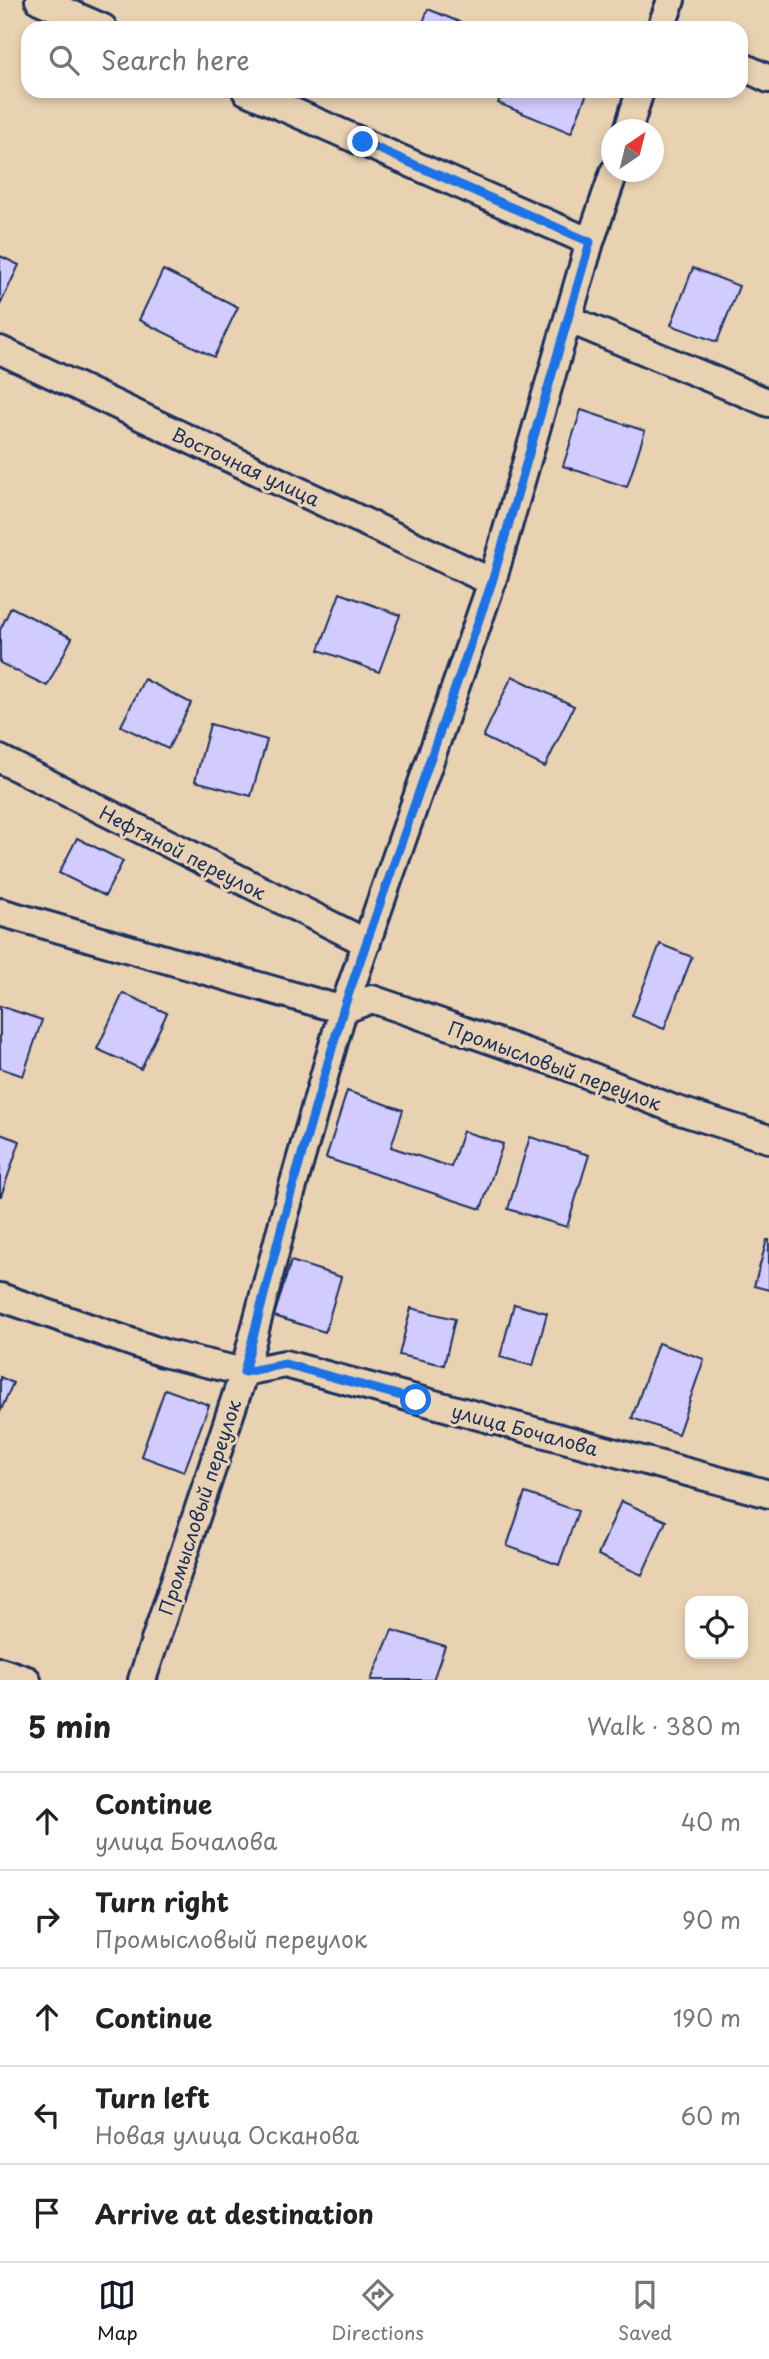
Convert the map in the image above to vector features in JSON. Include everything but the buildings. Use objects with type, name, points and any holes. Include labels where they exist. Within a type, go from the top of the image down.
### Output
[{"type":"street","points":[[39,0],[87,21]]},
{"type":"street","points":[[664,21],[671,0]]},
{"type":"street","points":[[748,69],[769,79]]},
{"type":"street","points":[[262,98],[590,242]]},
{"type":"street","points":[[631,119],[638,98]]},
{"type":"street","points":[[0,912],[343,1010],[492,582],[590,242],[611,182]]},
{"type":"street","points":[[568,319],[769,403]]},
{"type":"street","name":"Восточная улица","points":[[0,350],[492,582]]},
{"type":"street","name":"Нефтяной переулок","points":[[0,759],[366,943]]},
{"type":"street","name":"Промысловый переулок","points":[[142,1680],[244,1372],[285,1214],[343,1010],[372,999],[563,1065],[674,1109],[769,1139]]},
{"type":"street","name":"улица Бочалова","points":[[0,1297],[163,1353],[244,1372],[285,1364],[769,1494]]},
{"type":"street","points":[[0,1671],[27,1680]]},
{"type":"route","points":[[363,142],[590,242],[502,552],[343,1010],[285,1214],[244,1372],[285,1364],[416,1400]]}]
